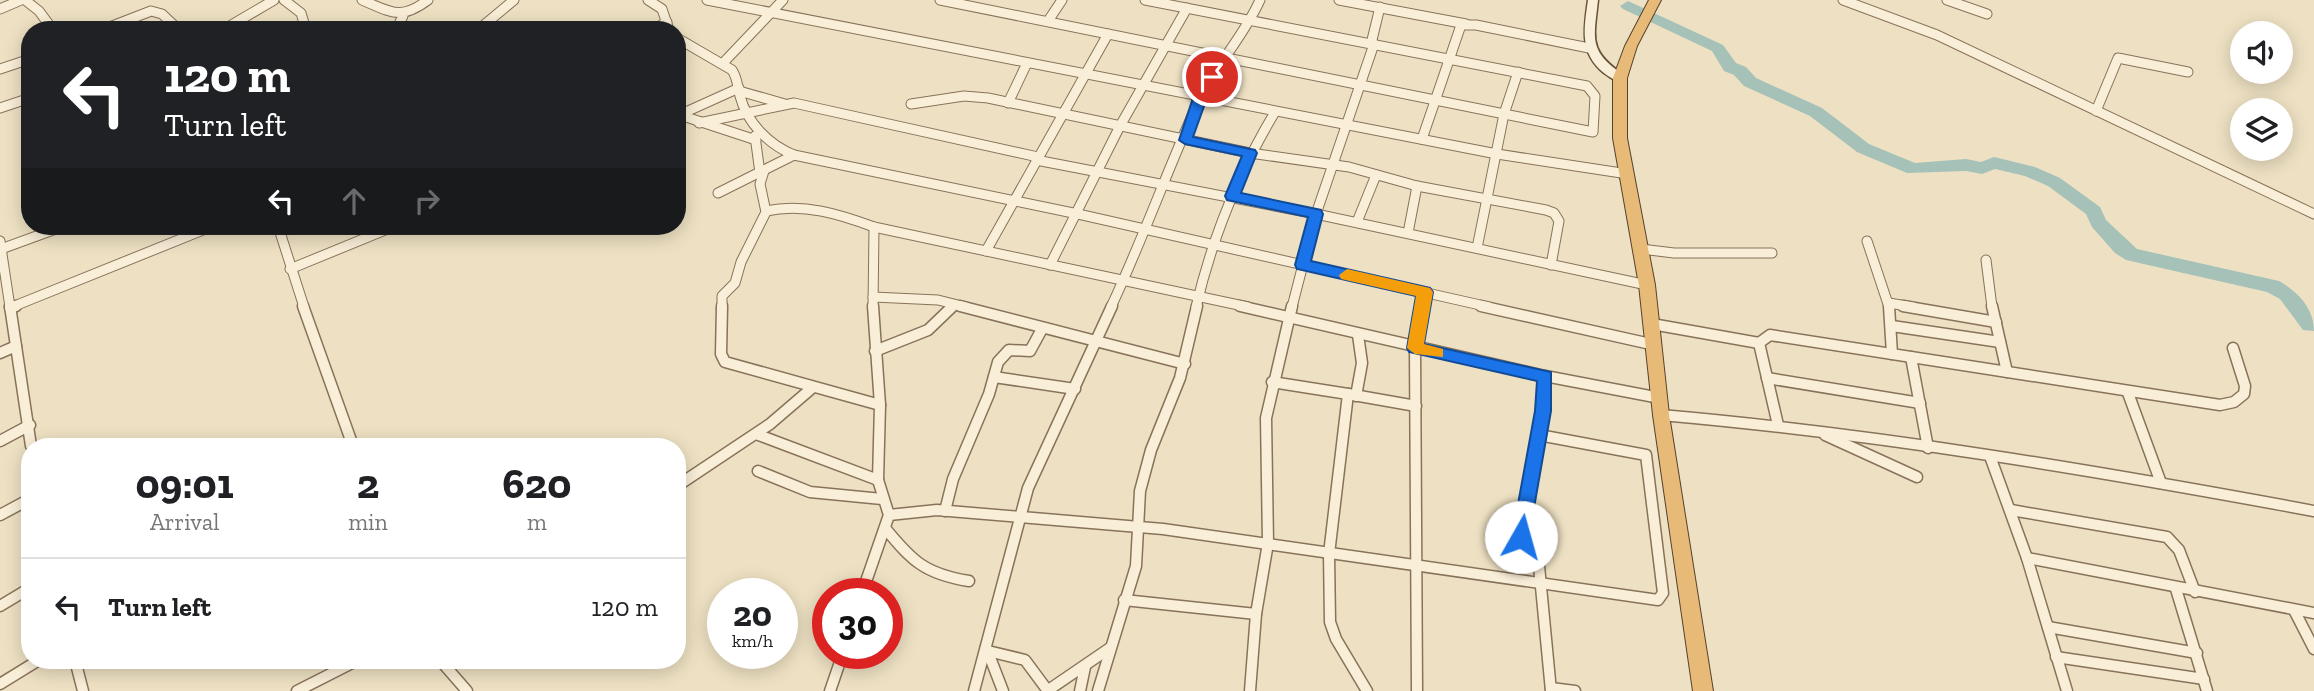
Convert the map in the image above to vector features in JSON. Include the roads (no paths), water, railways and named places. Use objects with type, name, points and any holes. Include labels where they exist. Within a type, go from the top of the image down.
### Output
[{"type":"highway","points":[[1654,1],[1620,78],[1620,138],[1647,285],[1660,406],[1703,691]]},
{"type":"main road","points":[[1593,0],[1589,48],[1596,61],[1620,78]]},
{"type":"street","points":[[0,9],[23,0],[39,11],[46,21]]},
{"type":"street","points":[[238,21],[274,0]]},
{"type":"street","points":[[284,0],[300,13],[303,21]]},
{"type":"street","points":[[362,0],[403,16],[411,14],[428,0]]},
{"type":"street","points":[[489,21],[514,0]]},
{"type":"street","points":[[648,0],[662,9],[666,21]]},
{"type":"street","points":[[706,0],[1200,98],[1497,154],[1628,174]]},
{"type":"street","points":[[723,64],[783,0]]},
{"type":"street","points":[[940,0],[1593,132],[1595,96],[1587,86],[1145,0]]},
{"type":"street","points":[[989,11],[997,0]]},
{"type":"street","points":[[1048,21],[1062,0]]},
{"type":"street","points":[[974,691],[1028,488],[1147,230],[1200,98],[1224,57],[1251,21],[1260,0]]},
{"type":"street","points":[[1339,0],[1589,48]]},
{"type":"street","points":[[1843,0],[1937,35],[2314,214]]},
{"type":"street","points":[[1947,0],[1987,14]]},
{"type":"street","points":[[1050,265],[1141,86],[1167,47],[1187,8]]},
{"type":"street","points":[[1250,691],[1256,614],[1268,543],[1266,418],[1272,382],[1316,214],[1362,84],[1380,8]]},
{"type":"street","points":[[124,21],[151,10],[162,14],[169,21]]},
{"type":"street","points":[[400,21],[403,16]]},
{"type":"street","points":[[1422,139],[1461,25],[1466,24]]},
{"type":"street","points":[[986,251],[1012,200],[1108,34]]},
{"type":"street","points":[[686,46],[723,64],[738,77],[739,89],[753,125],[762,172],[760,184],[766,211],[760,230],[741,262],[735,282],[722,296],[721,354],[725,362],[734,367],[880,405]]},
{"type":"street","points":[[2096,111],[2118,58],[2188,72]]},
{"type":"street","points":[[0,69],[21,62]]},
{"type":"street","points":[[1008,103],[1027,63]]},
{"type":"street","points":[[1477,248],[1504,114],[1518,72]]},
{"type":"street","points":[[686,111],[739,89],[785,104],[812,106],[1098,173],[1232,196],[1647,285]]},
{"type":"street","points":[[911,104],[964,96],[1008,103],[1546,210],[1558,216],[1552,265]]},
{"type":"street","points":[[0,108],[21,101]]},
{"type":"street","points":[[699,123],[785,104]]},
{"type":"street","points":[[1098,691],[1136,566],[1140,491],[1151,450],[1185,364],[1199,296],[1232,196],[1250,153],[1275,111]]},
{"type":"street","points":[[686,117],[756,140]]},
{"type":"street","points":[[753,125],[781,149],[794,155],[1215,244],[1655,345]]},
{"type":"street","points":[[718,193],[794,155]]},
{"type":"street","points":[[1357,222],[1376,176]]},
{"type":"street","points":[[733,186],[751,187],[779,207]]},
{"type":"street","points":[[1408,233],[1417,186]]},
{"type":"street","points":[[766,211],[779,207],[844,216],[874,227],[1121,282],[1199,296],[1357,335],[1545,376],[1660,406],[2161,483],[2314,511]]},
{"type":"street","points":[[868,578],[889,515],[878,480],[880,405],[873,298],[874,227]]},
{"type":"street","points":[[31,438],[2,270],[1,245],[34,235]]},
{"type":"street","points":[[10,308],[191,235]]},
{"type":"street","points":[[281,235],[350,438]]},
{"type":"street","points":[[290,269],[373,235]]},
{"type":"street","points":[[1867,241],[1889,303],[1892,354]]},
{"type":"street","points":[[1641,249],[1678,256],[1727,251],[1772,253]]},
{"type":"street","points":[[1986,260],[1990,298],[2007,372]]},
{"type":"street","points":[[1417,691],[1415,348],[1425,292]]},
{"type":"street","points":[[873,298],[919,297],[1185,364]]},
{"type":"street","points":[[1889,303],[1996,322]]},
{"type":"street","points":[[875,351],[929,331],[942,322],[953,305]]},
{"type":"street","points":[[1652,324],[1759,343]]},
{"type":"street","points":[[1892,326],[2000,342]]},
{"type":"street","points":[[945,511],[952,472],[1004,352],[1010,349],[1030,351],[1042,330]]},
{"type":"street","points":[[1357,335],[1362,363],[1352,395],[1329,554],[1330,622],[1336,639],[1367,691]]},
{"type":"street","points":[[1759,343],[1765,337],[1782,336],[2202,404],[2234,402],[2244,394],[2245,386],[2233,348]]},
{"type":"street","points":[[1759,343],[1778,425]]},
{"type":"street","points":[[0,353],[16,346]]},
{"type":"street","points":[[1911,358],[1928,448]]},
{"type":"street","points":[[1545,376],[1539,435],[1521,537],[1539,566],[1551,690],[1575,691]]},
{"type":"street","points":[[994,377],[1075,389]]},
{"type":"street","points":[[1767,378],[1920,403]]},
{"type":"street","points":[[1272,382],[1416,406]]},
{"type":"street","points":[[686,480],[756,434],[812,388]]},
{"type":"street","points":[[2129,393],[2161,483]]},
{"type":"street","points":[[0,440],[30,425]]},
{"type":"street","points":[[1815,430],[1917,477]]},
{"type":"street","points":[[756,434],[878,480]]},
{"type":"street","points":[[889,515],[945,511],[1138,527],[1268,543],[1329,554],[1415,563],[1650,601],[1658,600],[1663,593],[1646,455],[1539,435]]},
{"type":"street","points":[[1992,459],[2027,558],[2067,691]]},
{"type":"street","points":[[758,471],[810,492],[882,499]]},
{"type":"street","points":[[0,515],[21,504]]},
{"type":"street","points":[[2011,510],[2166,537],[2179,550],[2195,592]]},
{"type":"street","points":[[886,528],[901,550],[931,575],[968,582]]},
{"type":"street","points":[[2027,558],[2176,589],[2314,613]]},
{"type":"street","points":[[2056,657],[2205,685],[2176,589]]},
{"type":"street","points":[[0,606],[21,593]]},
{"type":"street","points":[[1124,600],[1256,614]]},
{"type":"street","points":[[2294,610],[2314,649]]},
{"type":"street","points":[[2048,626],[2197,653]]},
{"type":"street","points":[[987,649],[1025,660],[1047,691],[1110,648]]},
{"type":"street","points":[[987,649],[1003,691]]},
{"type":"street","points":[[1080,691],[1084,667]]},
{"type":"street","points":[[0,684],[24,669]]},
{"type":"street","points":[[77,669],[83,691]]},
{"type":"street","points":[[297,691],[340,669]]},
{"type":"street","points":[[448,669],[467,691]]},
{"type":"street","points":[[830,691],[838,669]]},
{"type":"waterway","points":[[1628,6],[1718,48],[1730,67],[1740,71],[1750,82],[1816,112],[1863,148],[1913,169],[1966,165],[1982,168],[1994,163],[2029,171],[2054,182],[2094,211],[2098,223],[2121,248],[2132,255],[2272,286],[2287,294],[2310,325]]}]
